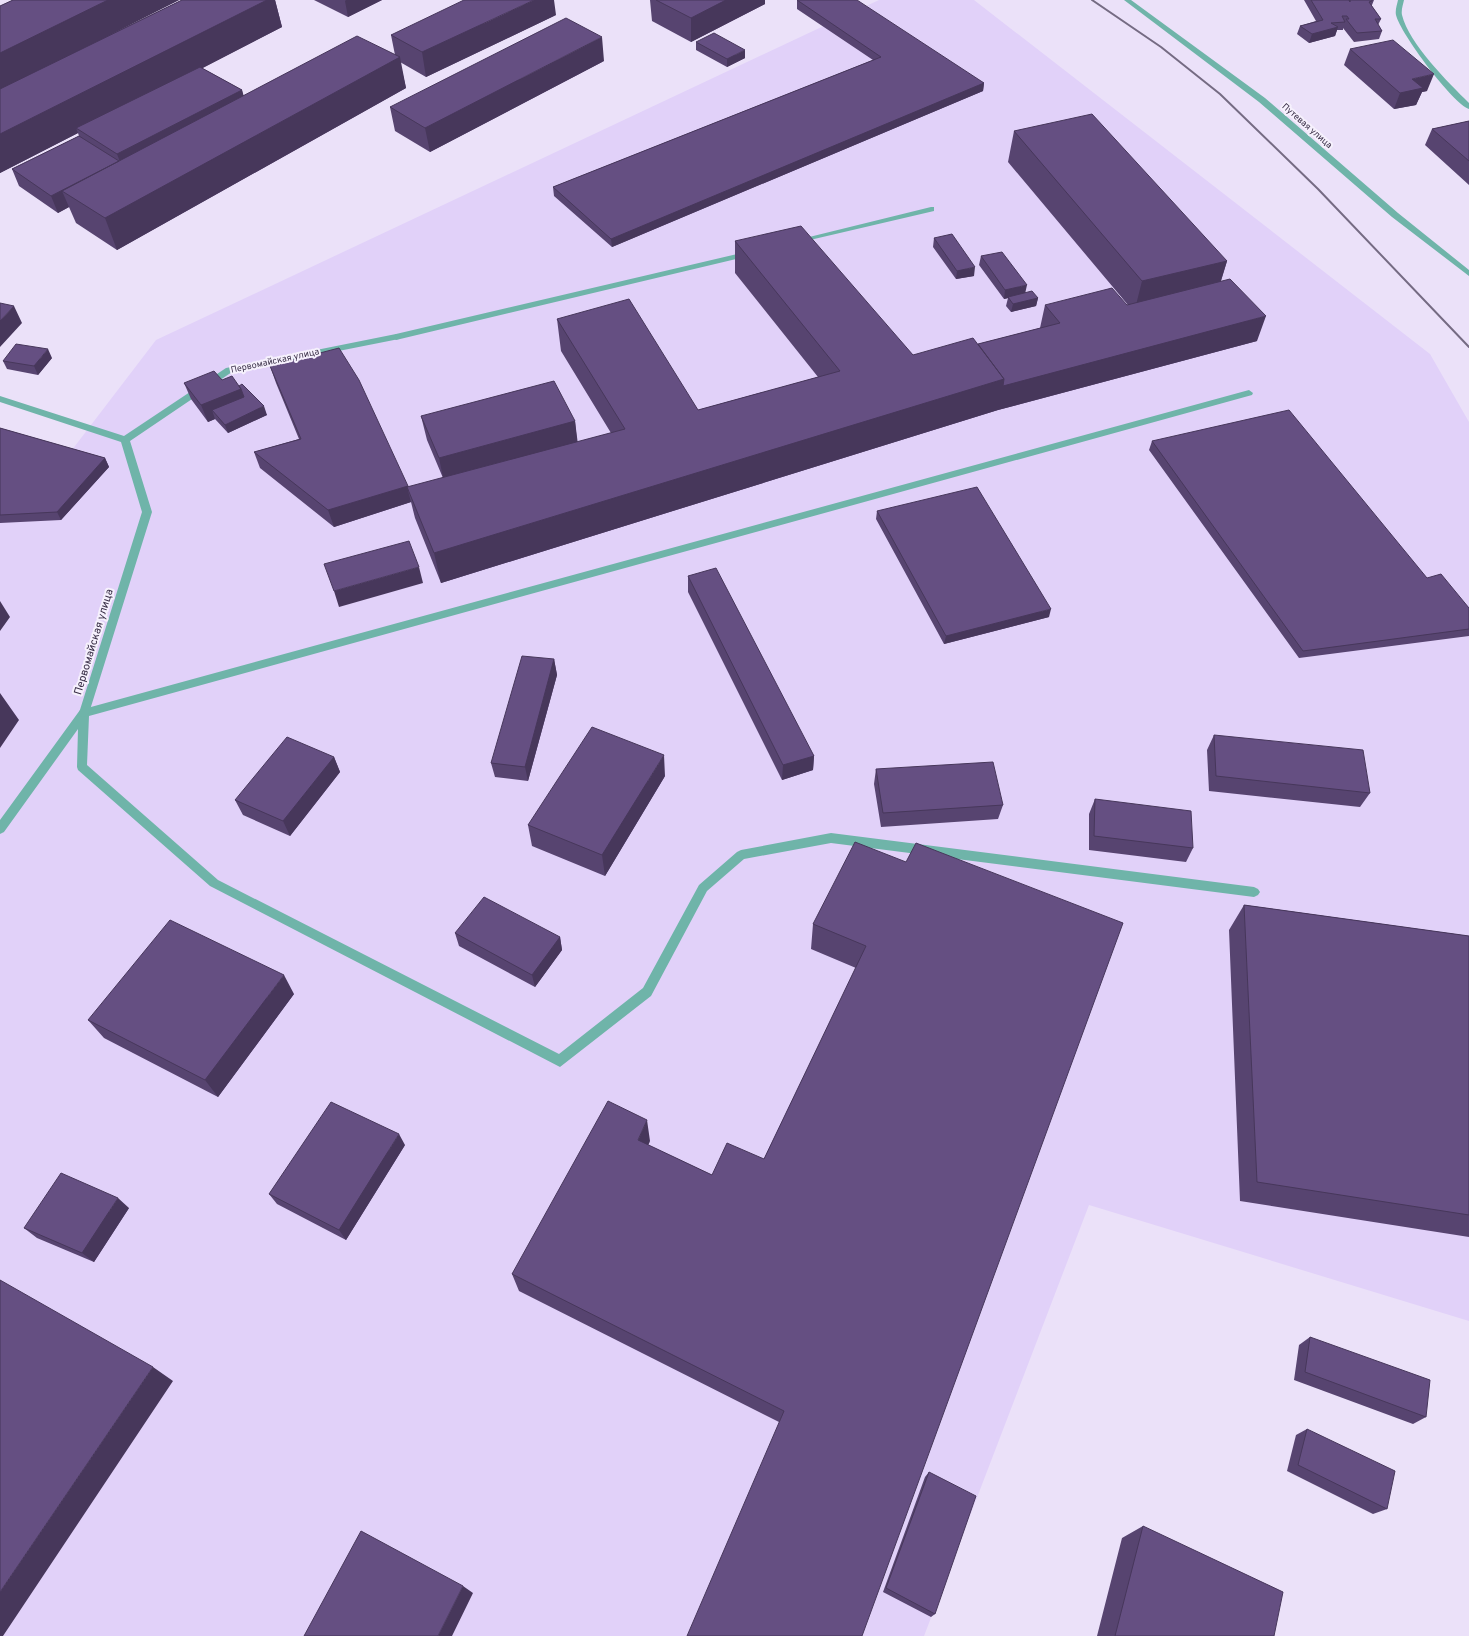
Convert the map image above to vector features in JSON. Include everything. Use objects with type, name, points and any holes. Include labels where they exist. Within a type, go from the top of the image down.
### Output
[{"type":"street","name":"Путевая улица","points":[[1127,0],[1262,100],[1395,215],[1469,274]]},
{"type":"street","points":[[1401,0],[1399,15],[1413,43],[1449,87],[1469,107]]},
{"type":"street","points":[[792,242],[931,209]]},
{"type":"street","name":"Первомайская улица","points":[[84,713],[146,512],[125,440],[228,370],[396,337],[761,250]]},
{"type":"street","points":[[0,829],[84,713],[1249,393]]},
{"type":"street","points":[[0,399],[125,440]]},
{"type":"street","points":[[84,713],[82,767],[214,883],[560,1061],[647,992],[703,888],[741,856],[831,838],[1254,892]]},
{"type":"shaded area","points":[[879,0],[974,0],[1430,354],[1469,422],[1469,1321],[1089,1205],[924,1636],[0,1636],[0,465],[49,480],[156,340]]},
{"type":"building","points":[[13,0],[108,0],[0,53],[0,6]]},
{"type":"building","points":[[182,0],[267,0],[0,134],[0,89]]},
{"type":"building","points":[[464,0],[534,0],[422,52],[391,35]]},
{"type":"building","points":[[656,0],[726,0],[691,18]]},
{"type":"building","points":[[797,0],[857,0],[984,83],[611,239],[553,187],[881,57]]},
{"type":"building","points":[[1311,0],[1349,0],[1350,2],[1350,0],[1372,0],[1369,2],[1381,19],[1375,19],[1382,31],[1357,33],[1346,19],[1349,19],[1347,16],[1342,16],[1345,22],[1331,23],[1338,27],[1312,34],[1300,26],[1323,20]]},
{"type":"building","points":[[566,18],[602,37],[425,128],[390,107]]},
{"type":"building","points":[[714,33],[745,50],[727,59],[696,42]]},
{"type":"building","points":[[357,36],[400,57],[105,218],[62,191]]},
{"type":"building","points":[[1393,40],[1434,74],[1412,79],[1423,88],[1400,93],[1350,49]]},
{"type":"building","points":[[200,67],[242,90],[117,154],[76,128]]},
{"type":"building","points":[[1092,114],[1227,261],[1142,281],[1014,131]]},
{"type":"building","points":[[1469,121],[1469,161],[1432,129]]},
{"type":"building","points":[[79,136],[119,161],[51,196],[12,169]]},
{"type":"building","points":[[801,226],[913,355],[973,338],[1004,379],[434,553],[407,487],[625,429],[557,319],[629,299],[698,410],[840,371],[735,241]]},
{"type":"building","points":[[952,234],[975,267],[957,271],[934,238]]},
{"type":"building","points":[[1002,252],[1027,285],[1005,290],[981,256]]},
{"type":"building","points":[[1230,279],[1266,316],[1003,386],[1004,379],[978,344],[1060,323],[1045,305],[1112,288],[1127,305]]},
{"type":"building","points":[[1032,291],[1038,298],[1013,304],[1008,297]]},
{"type":"building","points":[[0,303],[14,306],[0,321]]},
{"type":"building","points":[[16,344],[48,349],[34,366],[3,361]]},
{"type":"building","points":[[339,348],[359,380],[408,486],[328,510],[254,452],[301,439],[270,366]]},
{"type":"building","points":[[214,371],[222,380],[232,376],[241,389],[201,405],[184,383]]},
{"type":"building","points":[[554,381],[575,421],[439,458],[421,416]]},
{"type":"building","points":[[242,384],[264,406],[225,425],[212,410],[244,397],[239,386]]},
{"type":"building","points":[[1289,410],[1427,578],[1441,574],[1469,608],[1469,629],[1303,651],[1152,441]]},
{"type":"building","points":[[0,428],[105,458],[57,512],[0,515]]},
{"type":"building","points":[[977,487],[1051,609],[946,636],[877,511]]},
{"type":"building","points":[[409,541],[419,567],[334,591],[324,564]]},
{"type":"building","points":[[716,568],[814,756],[783,765],[688,576]]},
{"type":"building","points":[[522,656],[554,659],[525,767],[491,763]]},
{"type":"building","points":[[592,727],[664,755],[602,855],[528,825]]},
{"type":"building","points":[[1214,735],[1363,750],[1370,793],[1216,776]]},
{"type":"building","points":[[287,737],[334,757],[283,821],[235,800]]},
{"type":"building","points":[[993,762],[1003,805],[883,813],[876,769]]},
{"type":"building","points":[[1095,799],[1191,811],[1193,848],[1094,836]]},
{"type":"building","points":[[855,842],[906,862],[916,843],[1123,923],[862,1636],[687,1636],[784,1411],[512,1274],[608,1101],[647,1120],[638,1140],[712,1175],[727,1143],[764,1159],[866,946],[813,924]]},
{"type":"building","points":[[484,897],[560,937],[532,975],[455,933]]},
{"type":"building","points":[[1244,905],[1469,936],[1469,1215],[1257,1182]]},
{"type":"building","points":[[170,920],[284,975],[205,1080],[88,1020]]},
{"type":"building","points":[[331,1102],[399,1134],[339,1230],[269,1194]]},
{"type":"building","points":[[61,1173],[118,1198],[82,1253],[24,1228]]},
{"type":"building","points":[[0,1280],[153,1367],[0,1592]]},
{"type":"building","points":[[1310,1337],[1430,1380],[1426,1417],[1305,1372]]},
{"type":"building","points":[[1307,1429],[1395,1471],[1387,1509],[1298,1465]]},
{"type":"building","points":[[929,1472],[976,1496],[935,1614],[886,1588]]},
{"type":"building","points":[[1143,1526],[1283,1592],[1274,1636],[1115,1636]]},
{"type":"building","points":[[361,1531],[463,1586],[438,1636],[304,1636]]},
{"type":"railway","points":[[1092,0],[1161,47],[1220,94],[1318,189],[1469,347]]}]
